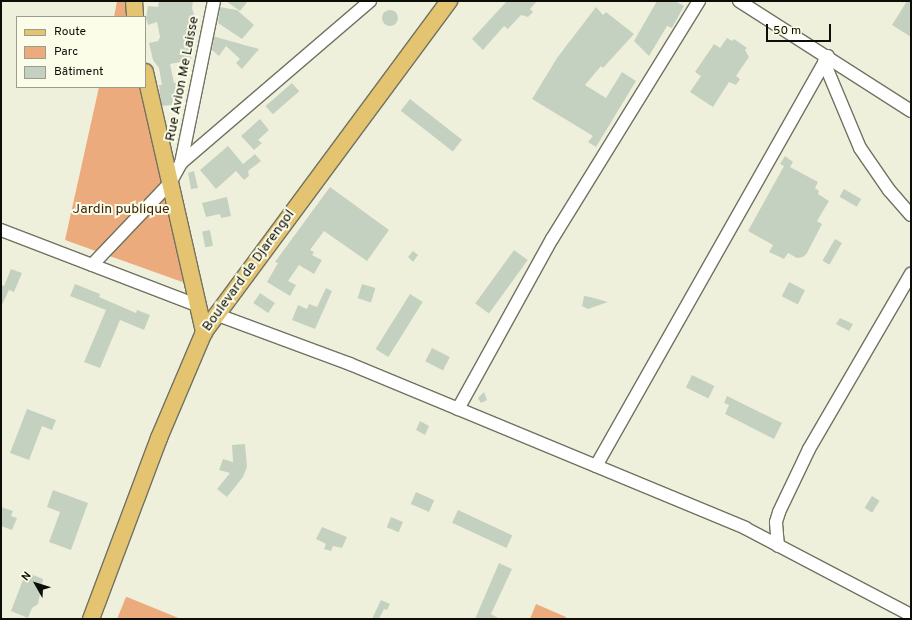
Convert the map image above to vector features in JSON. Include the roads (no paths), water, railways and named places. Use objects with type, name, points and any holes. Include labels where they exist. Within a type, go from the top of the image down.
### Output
[{"type":"main road","points":[[134,1],[136,16]]},
{"type":"main road","name":"Boulevard de Djarengol","points":[[91,619],[159,438],[204,332],[449,1]]},
{"type":"main road","points":[[146,76],[196,305],[204,332]]},
{"type":"street","name":"Rue Avion Me Laisse","points":[[181,163],[214,1]]},
{"type":"street","points":[[92,265],[170,183],[181,163],[356,5],[370,1]]},
{"type":"street","points":[[458,409],[552,239],[699,1]]},
{"type":"street","points":[[739,1],[826,59],[911,111]]},
{"type":"street","points":[[596,466],[826,59]]},
{"type":"street","points":[[826,59],[860,148],[889,190],[911,215]]},
{"type":"street","points":[[1,230],[196,305]]},
{"type":"street","points":[[778,546],[776,522],[779,512],[809,449],[911,274]]},
{"type":"street","points":[[216,314],[350,364],[745,528],[911,615]]},
{"type":"park label","name":"Jardin publique","points":[[121,210]]}]
